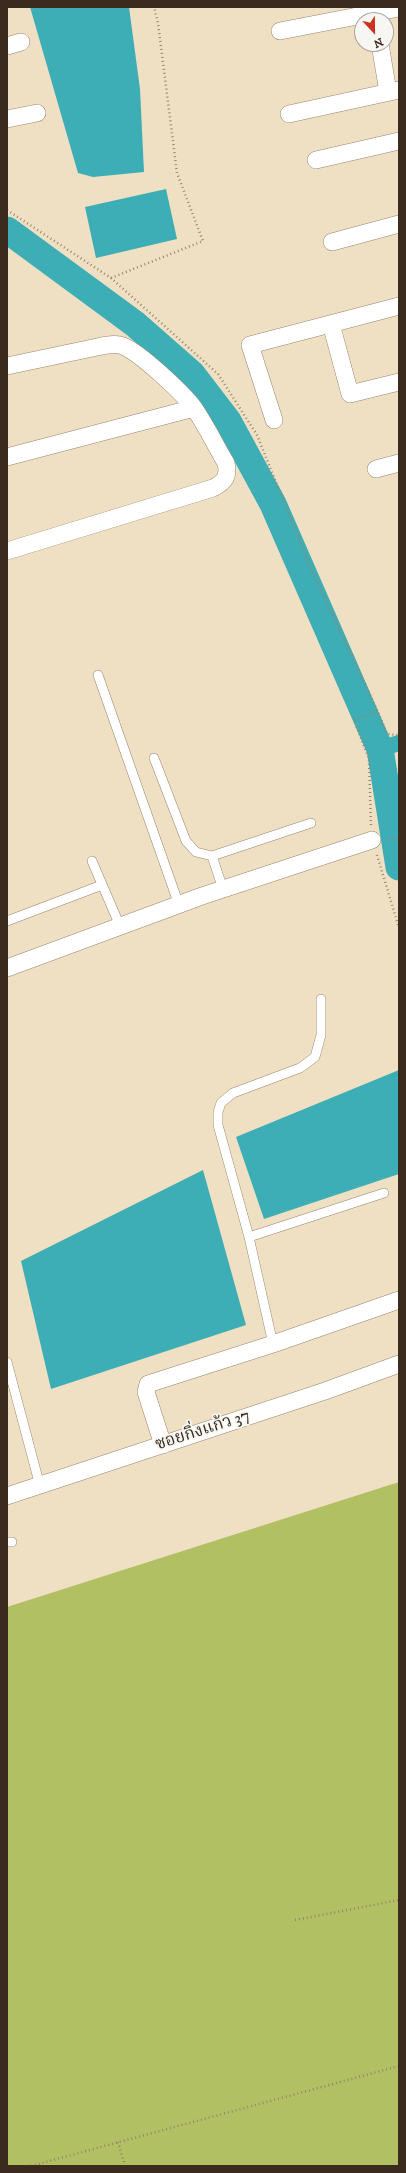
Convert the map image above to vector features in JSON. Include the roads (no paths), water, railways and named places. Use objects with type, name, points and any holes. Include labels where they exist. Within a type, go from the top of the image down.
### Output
[{"type":"street","points":[[379,12],[399,8]]},
{"type":"street","points":[[280,31],[354,17]]},
{"type":"street","points":[[289,114],[394,91],[382,52]]},
{"type":"street","points":[[7,120],[38,113]]},
{"type":"street","points":[[316,160],[399,141]]},
{"type":"street","points":[[332,242],[399,224]]},
{"type":"street","points":[[274,420],[250,344],[399,306]]},
{"type":"street","points":[[331,324],[350,394],[399,382]]},
{"type":"street","points":[[7,366],[115,344],[133,351],[180,392],[194,408],[226,463],[228,472],[226,478],[220,485],[213,488],[7,551]]},
{"type":"street","points":[[7,457],[194,408]]},
{"type":"street","points":[[376,469],[399,463]]},
{"type":"street","points":[[7,968],[223,888],[372,840]]},
{"type":"street","points":[[163,1445],[146,1392],[148,1384],[273,1344],[399,1300]]},
{"type":"street","name":"ซอยกิ่งแก้ว 37","points":[[7,1496],[326,1391],[399,1364]]},
{"type":"lane","points":[[98,675],[178,905]]},
{"type":"lane","points":[[154,758],[179,828],[186,841],[196,852],[212,856],[311,824]]},
{"type":"lane","points":[[212,856],[223,888]]},
{"type":"lane","points":[[92,862],[120,926]]},
{"type":"lane","points":[[7,921],[102,885]]},
{"type":"lane","points":[[273,1344],[249,1237],[218,1125],[218,1112],[221,1103],[233,1093],[300,1068],[315,1057],[321,1035],[321,999]]},
{"type":"lane","points":[[249,1237],[384,1193]]},
{"type":"lane","points":[[7,1362],[40,1486]]},
{"type":"water","points":[[30,7],[129,7],[140,89],[144,172],[93,177],[78,173]]},
{"type":"water","points":[[166,189],[177,239],[96,258],[85,207]]},
{"type":"water","points":[[399,1070],[399,1174],[264,1219],[236,1137]]},
{"type":"water","points":[[203,1170],[246,1325],[51,1389],[21,1261]]},
{"type":"waterway","points":[[7,230],[135,324],[192,374],[228,421],[273,504],[380,749],[399,867]]},
{"type":"waterway","points":[[380,749],[399,743]]}]
